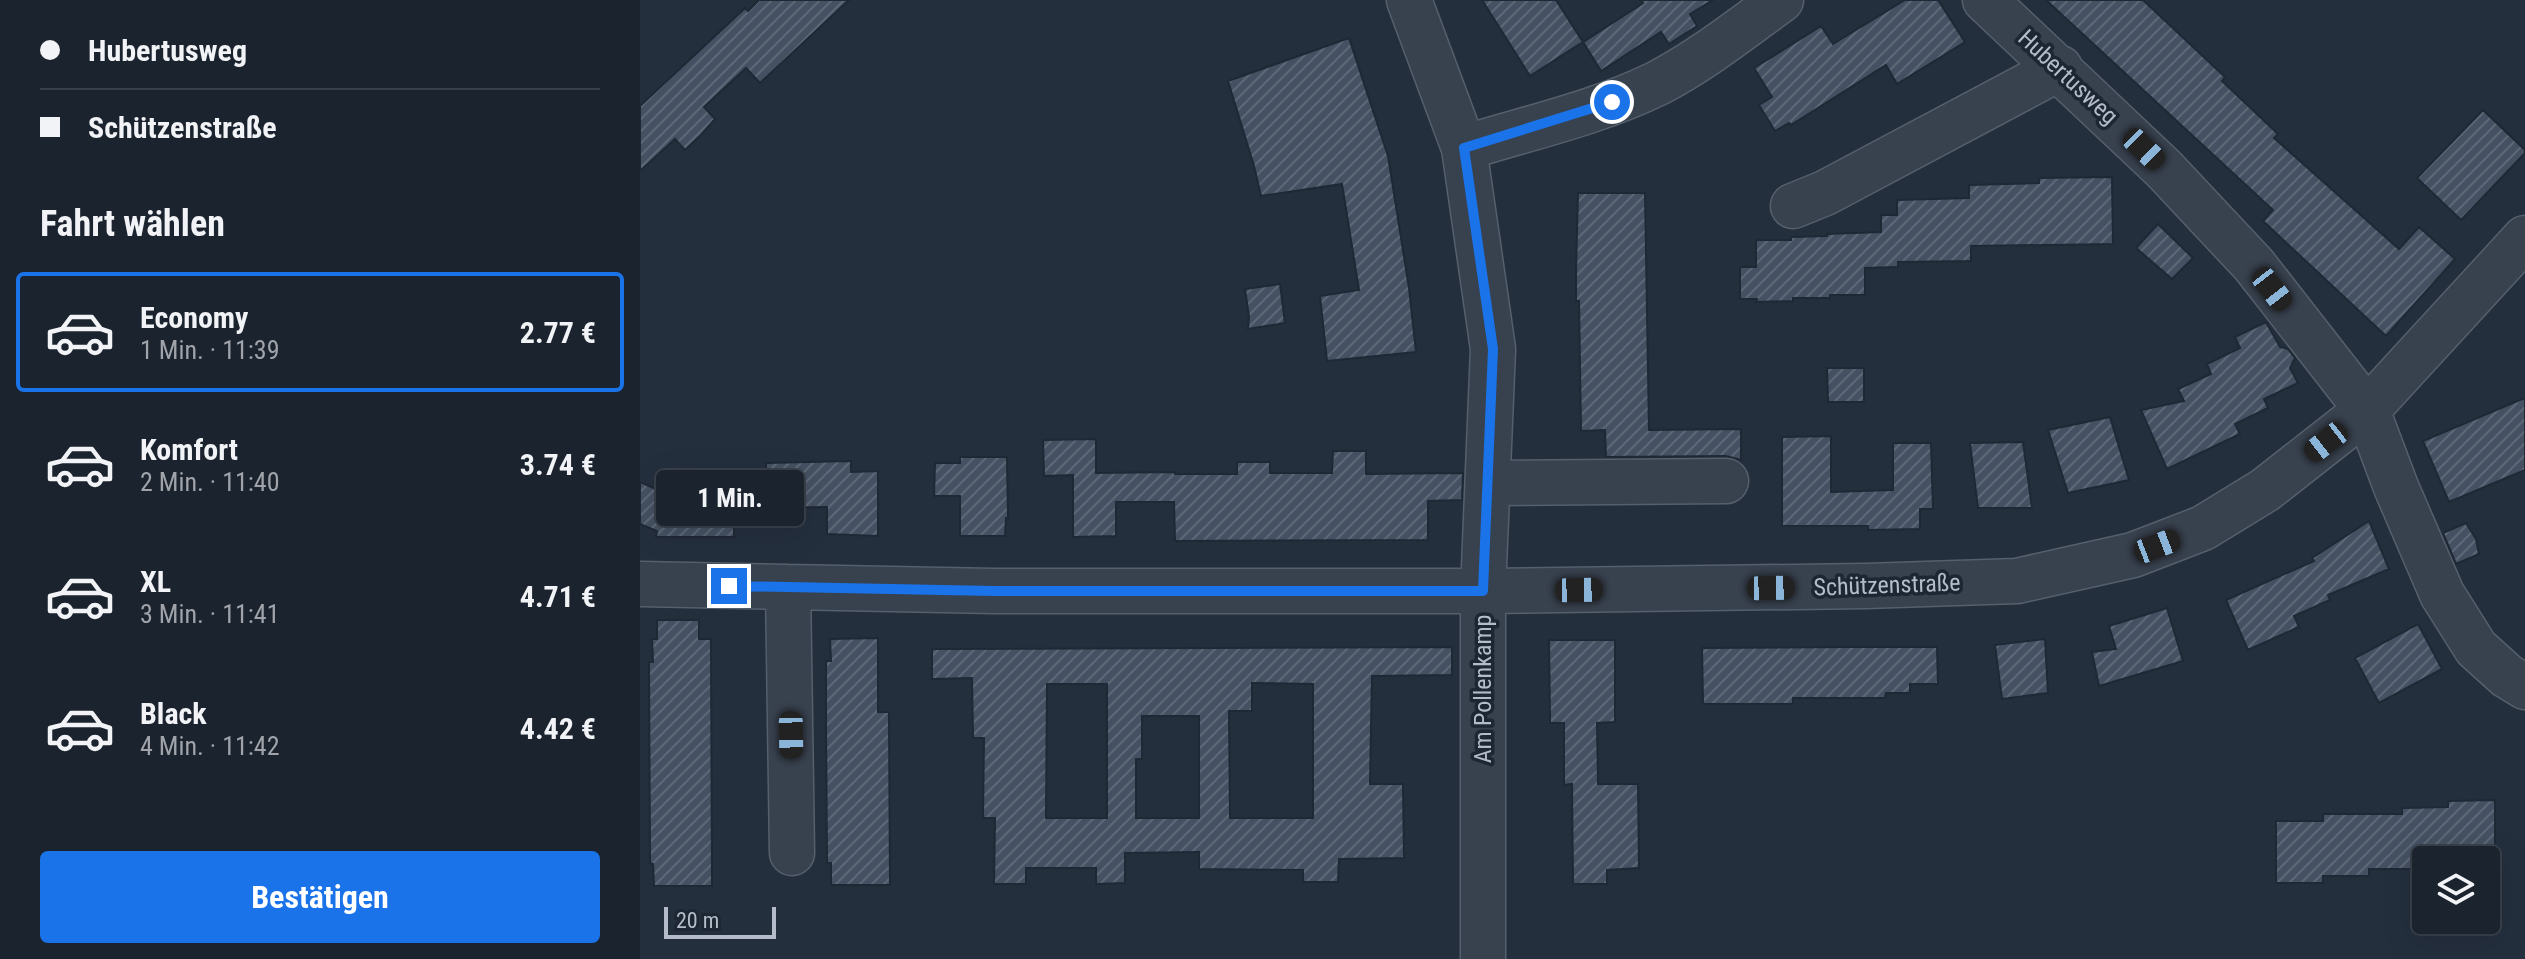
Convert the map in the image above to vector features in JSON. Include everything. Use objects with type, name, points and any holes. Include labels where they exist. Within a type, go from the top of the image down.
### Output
[{"type":"street","name":"Am Pollenkamp","points":[[1409,0],[1464,148],[1493,349],[1483,591],[1483,959]]},
{"type":"street","points":[[1464,148],[1612,102],[1657,83],[1698,60],[1781,0]]},
{"type":"street","name":"Hubertusweg","points":[[1985,0],[2164,169],[2254,265],[2367,410]]},
{"type":"street","points":[[1793,206],[1825,193],[2060,68]]},
{"type":"street","name":"Schützenstraße","points":[[640,584],[994,591],[1483,591],[2017,581],[2133,555],[2203,528],[2265,490],[2367,410],[2519,258]]},
{"type":"street","points":[[2367,410],[2442,594],[2476,648],[2507,676],[2525,687]]},
{"type":"street","points":[[1488,483],[1726,481]]},
{"type":"street","points":[[788,587],[792,853]]},
{"type":"building","points":[[759,0],[849,0],[760,83],[746,68],[704,107],[715,119],[701,135],[685,150],[675,139],[640,171],[640,106],[745,8],[748,11]]},
{"type":"building","points":[[1482,0],[1556,0],[1583,42],[1530,76]]},
{"type":"building","points":[[1640,0],[1713,0],[1690,14],[1697,26],[1669,44],[1661,32],[1601,71],[1583,42],[1643,3]]},
{"type":"building","points":[[1905,0],[1938,0],[1965,42],[1897,84],[1886,65],[1791,125],[1789,123],[1775,131],[1759,105],[1772,97],[1754,68],[1821,26],[1833,44]]},
{"type":"building","points":[[2046,0],[2143,0],[2225,77],[2222,81],[2278,134],[2274,138],[2399,249],[2419,227],[2455,259],[2386,336],[2263,221],[2273,210]]},
{"type":"building","points":[[1349,38],[1388,156],[1416,352],[1327,361],[1320,296],[1359,290],[1342,184],[1261,196],[1228,81]]},
{"type":"building","points":[[2483,110],[2525,153],[2461,220],[2417,178]]},
{"type":"building","points":[[2112,177],[2113,244],[1971,246],[1971,261],[1898,262],[1898,267],[1865,268],[1865,295],[1793,298],[1793,301],[1740,299],[1740,267],[1756,267],[1756,240],[1881,232],[1881,215],[1897,215],[1897,200],[1969,198],[1969,185],[2039,183],[2039,178]]},
{"type":"building","points":[[1578,193],[1645,193],[1649,430],[1741,429],[1741,460],[1726,456],[1606,457],[1605,430],[1581,431],[1579,301],[1576,301]]},
{"type":"building","points":[[2158,224],[2193,258],[2172,279],[2136,248]]},
{"type":"building","points":[[1280,284],[1285,323],[1248,329],[1245,289]]},
{"type":"building","points":[[2266,322],[2280,347],[2288,349],[2295,358],[2290,368],[2298,383],[2264,399],[2268,408],[2235,424],[2240,434],[2167,469],[2141,410],[2184,401],[2178,389],[2211,374],[2207,364],[2240,348],[2235,337]]},
{"type":"building","points":[[1827,368],[1864,368],[1864,402],[1828,402]]},
{"type":"building","points":[[2525,398],[2525,470],[2449,502],[2423,441]]},
{"type":"building","points":[[2110,417],[2129,480],[2068,493],[2048,430]]},
{"type":"building","points":[[1831,436],[1831,492],[1893,490],[1893,443],[1931,443],[1933,509],[1920,509],[1920,529],[1782,526],[1782,437]]},
{"type":"building","points":[[1096,439],[1096,473],[1237,474],[1237,462],[1270,462],[1270,473],[1332,473],[1333,451],[1366,451],[1366,474],[1463,473],[1462,500],[1428,501],[1428,540],[1175,541],[1174,502],[1116,502],[1116,536],[1073,537],[1073,475],[1044,476],[1043,440]]},
{"type":"building","points":[[2023,442],[2032,508],[1978,508],[1970,443]]},
{"type":"building","points":[[960,457],[1007,457],[1008,518],[1005,536],[960,536],[960,496],[934,496],[935,463],[960,463]]},
{"type":"building","points":[[851,461],[851,472],[878,471],[878,536],[827,534],[827,507],[766,508],[766,463]]},
{"type":"building","points":[[640,482],[660,491],[734,491],[734,537],[656,537],[657,531],[640,524]]},
{"type":"building","points":[[2369,521],[2389,569],[2328,595],[2330,600],[2294,616],[2299,627],[2248,650],[2226,600],[2314,561],[2312,558]]},
{"type":"building","points":[[2466,523],[2476,539],[2479,554],[2456,564],[2443,533]]},
{"type":"building","points":[[2167,608],[2183,661],[2099,686],[2092,652],[2116,649],[2109,626]]},
{"type":"building","points":[[657,620],[699,620],[699,639],[711,639],[712,886],[654,886],[653,864],[650,863],[649,662],[653,662],[652,639],[657,639]]},
{"type":"building","points":[[2418,624],[2442,669],[2379,703],[2355,658]]},
{"type":"building","points":[[878,638],[878,712],[889,712],[890,885],[831,885],[831,863],[827,863],[826,721],[826,661],[831,661],[830,639]]},
{"type":"building","points":[[2045,639],[2048,693],[2002,699],[1995,645]]},
{"type":"building","points":[[1549,640],[1615,640],[1615,722],[1597,723],[1598,784],[1638,784],[1639,868],[1607,870],[1607,884],[1573,884],[1572,784],[1564,785],[1564,723],[1550,723]]},
{"type":"building","points":[[1452,647],[1452,675],[1372,676],[1370,784],[1403,784],[1404,858],[1339,859],[1338,882],[1303,882],[1303,870],[1199,869],[1199,852],[1125,853],[1125,883],[1096,884],[1096,868],[1026,868],[1026,884],[994,884],[995,818],[983,818],[984,738],[973,738],[972,678],[932,679],[932,649]],"holes":[[[1252,683],[1313,684],[1313,818],[1230,818],[1229,711],[1252,711]],[[1047,684],[1107,684],[1107,818],[1046,818]],[[1142,716],[1199,716],[1199,818],[1136,818],[1136,759],[1142,759]]]},
{"type":"building","points":[[1937,647],[1938,684],[1910,684],[1910,693],[1886,693],[1885,698],[1793,698],[1793,704],[1703,704],[1702,648]]},
{"type":"building","points":[[2495,800],[2495,846],[2412,846],[2412,869],[2369,869],[2369,876],[2323,876],[2323,883],[2276,883],[2276,821],[2323,821],[2323,814],[2402,814],[2402,808],[2448,807],[2448,801]]},
{"type":"route","points":[[729,586],[994,591],[1483,591],[1493,349],[1464,148],[1612,102]]}]
